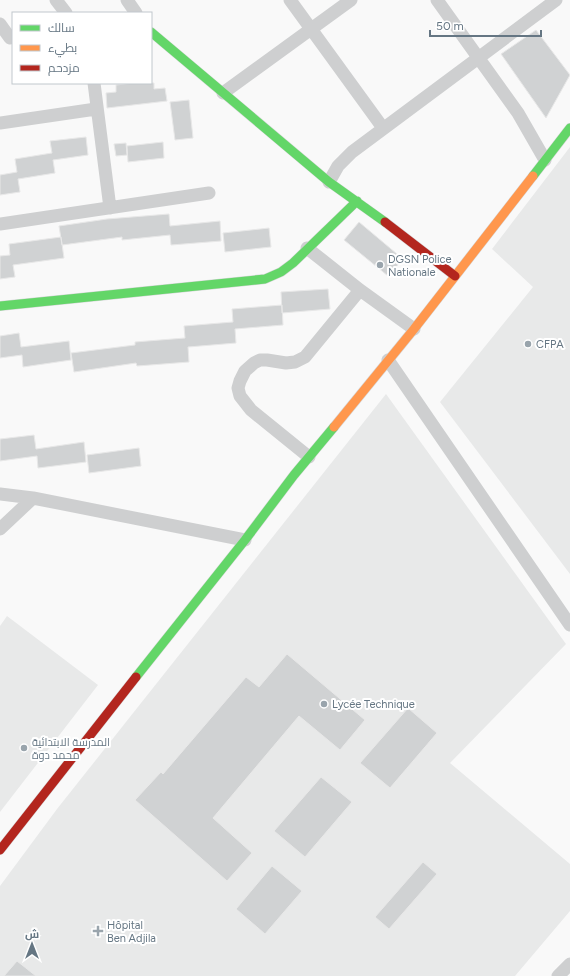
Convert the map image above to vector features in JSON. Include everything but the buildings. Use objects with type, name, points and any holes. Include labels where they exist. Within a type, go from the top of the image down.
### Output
[{"type":"street","points":[[56,0],[65,12]]},
{"type":"street","points":[[127,0],[135,12]]},
{"type":"street","points":[[290,0],[383,128]]},
{"type":"street","points":[[223,93],[351,0]]},
{"type":"street","points":[[437,0],[518,113],[546,160]]},
{"type":"street","points":[[329,182],[342,160],[556,0]]},
{"type":"street","points":[[0,24],[8,38]]},
{"type":"street","points":[[152,33],[329,182],[357,201],[455,276]]},
{"type":"street","points":[[94,84],[96,109],[110,208]]},
{"type":"street","points":[[0,123],[96,109]]},
{"type":"street","points":[[1,848],[309,457],[414,329],[570,128]]},
{"type":"street","points":[[0,224],[209,193]]},
{"type":"street","points":[[0,306],[265,279],[281,272],[293,263],[357,201]]},
{"type":"street","points":[[307,248],[360,290],[414,329]]},
{"type":"street","points":[[309,457],[251,410],[240,396],[238,388],[240,380],[245,371],[260,360],[295,362],[305,357],[360,290]]},
{"type":"street","points":[[388,360],[570,625]]},
{"type":"street","points":[[0,494],[33,498],[245,540]]},
{"type":"street","points":[[0,529],[33,498]]},
{"type":"street","points":[[558,976],[570,964]]},
{"type":"shaded area","name":"CFPA","points":[[570,147],[570,574],[440,402],[533,287],[492,249]]},
{"type":"shaded area","name":"Lycée Technique","points":[[386,394],[566,644],[450,763],[570,864],[570,911],[515,976],[0,976],[0,886],[57,809]]},
{"type":"shaded area","name":"المدرسة الابتدائية محمد دوة","points":[[7,616],[98,685],[0,812],[0,626]]},
{"type":"traffic: fast","points":[[152,33],[329,182],[385,222]]},
{"type":"traffic: fast","points":[[533,176],[570,128]]},
{"type":"traffic: fast","points":[[0,306],[265,279],[281,272],[293,263],[357,201]]},
{"type":"traffic: fast","points":[[136,677],[245,540],[294,475],[334,427]]},
{"type":"traffic: slow","points":[[334,427],[414,329],[533,176]]},
{"type":"traffic: jam","points":[[385,222],[455,276]]},
{"type":"traffic: jam","points":[[0,850],[136,677]]},
{"type":"place","name":"DGSN Police Nationale","points":[[380,265]]},
{"type":"place","name":"CFPA","points":[[528,344]]},
{"type":"place","name":"Lycée Technique","points":[[324,704]]},
{"type":"place","name":"المدرسة الابتدائية محمد دوة","points":[[24,748]]},
{"type":"place","name":"Hôpital Ben Adjila","points":[[98,931]]}]
